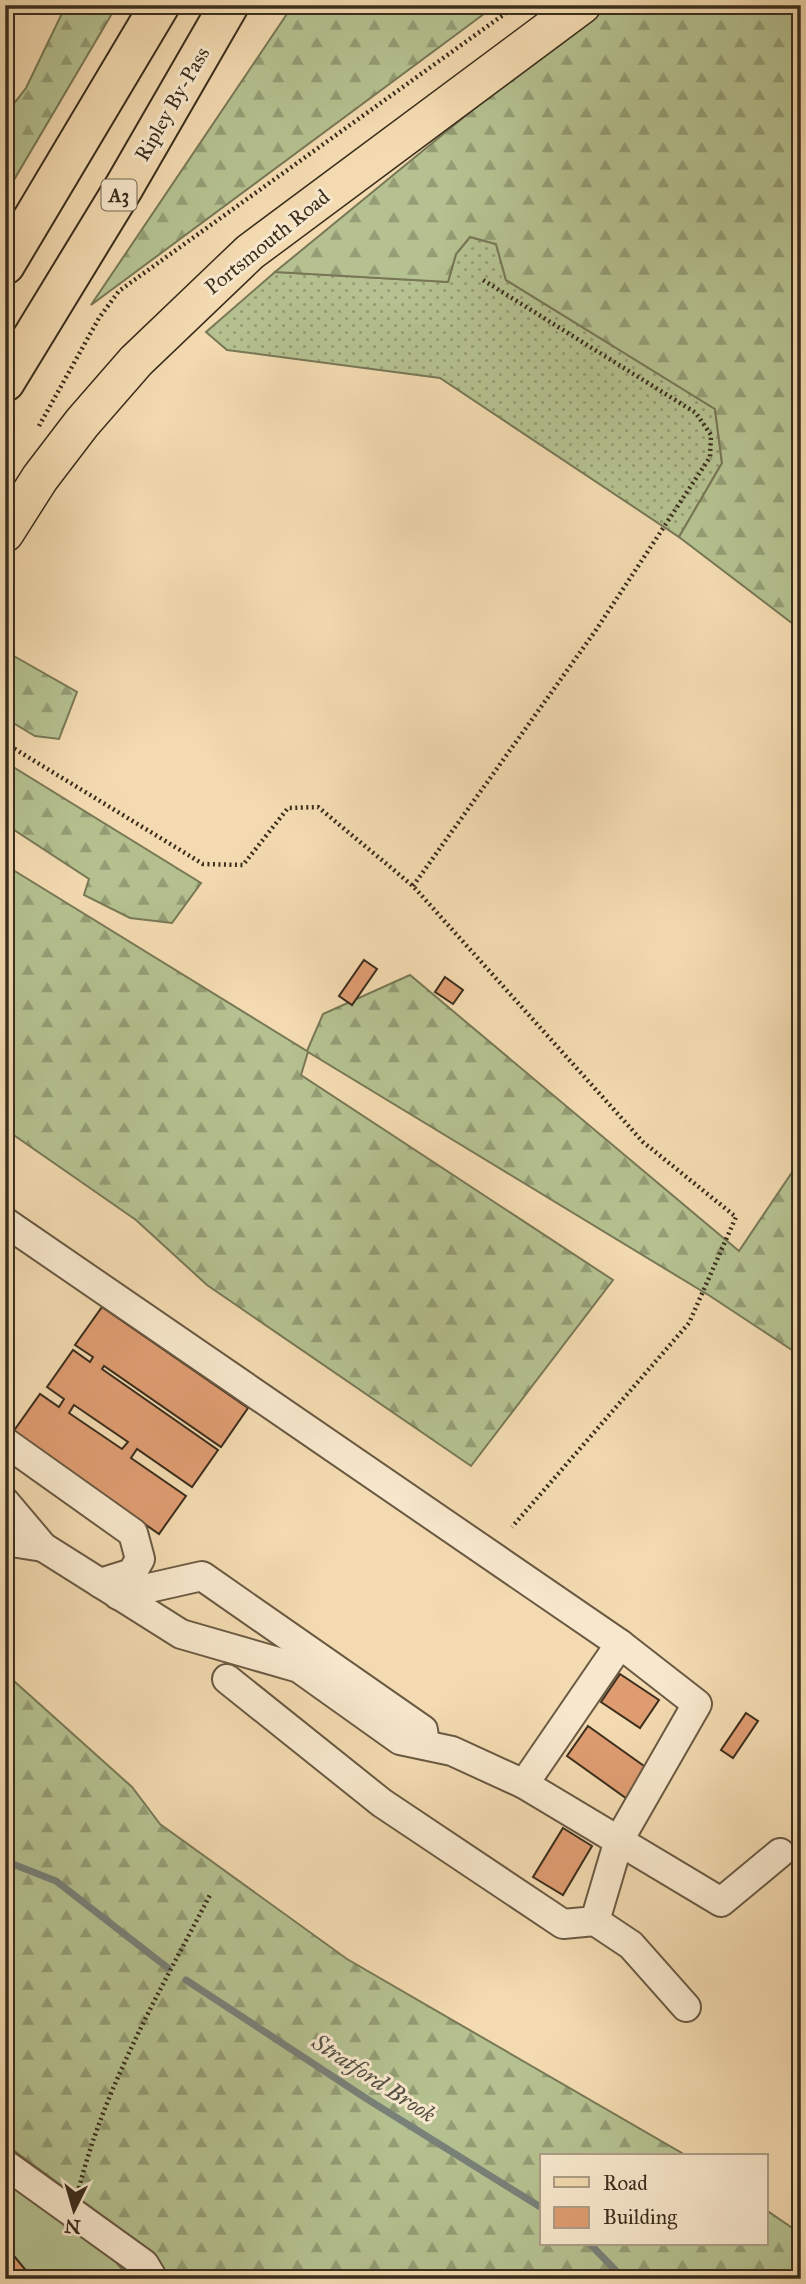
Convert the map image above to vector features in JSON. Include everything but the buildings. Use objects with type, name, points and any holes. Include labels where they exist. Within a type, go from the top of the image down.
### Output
[{"type":"highway","points":[[5,265],[160,5]]},
{"type":"highway","name":"Ripley By-Pass","points":[[5,382],[229,5]]},
{"type":"main road","name":"Portsmouth Road","points":[[5,533],[40,478],[82,422],[136,362],[250,251],[582,5]]},
{"type":"street","points":[[5,1222],[620,1644],[697,1704],[619,1840],[595,1921]]},
{"type":"street","points":[[5,1442],[133,1533],[140,1559],[132,1573],[109,1589]]},
{"type":"street","points":[[5,1502],[43,1547],[181,1634],[299,1668],[400,1740],[452,1751],[524,1784],[720,1902],[779,1853]]},
{"type":"street","points":[[5,1541],[43,1547]]},
{"type":"street","points":[[109,1589],[202,1576],[423,1730],[425,1745]]},
{"type":"street","points":[[524,1784],[620,1644]]},
{"type":"street","points":[[227,1679],[382,1802],[563,1924],[595,1921],[631,1945],[686,2007]]},
{"type":"street","points":[[5,2164],[144,2264],[153,2279]]},
{"type":"path","points":[[413,886],[596,630],[710,457],[711,436],[696,412],[483,280]]},
{"type":"path","points":[[5,743],[203,864],[243,864],[288,808],[318,807],[413,886],[643,1142],[736,1217],[689,1323],[512,1527]]},
{"type":"path","points":[[73,2213],[88,2150],[138,2035],[210,1895]]},
{"type":"green space","points":[[66,5],[117,5],[5,195],[5,115],[26,88]]},
{"type":"green space","points":[[293,5],[496,5],[91,305]]},
{"type":"green space","points":[[608,5],[801,5],[801,630],[679,537],[722,463],[715,409],[506,280],[496,244],[470,237],[456,254],[448,282],[275,272],[531,62]]},
{"type":"green space","points":[[470,237],[496,244],[506,280],[715,409],[722,463],[679,537],[440,378],[227,350],[206,332],[275,272],[448,282],[456,254]]},
{"type":"green space","points":[[5,651],[77,692],[59,739],[35,736],[5,718]]},
{"type":"green space","points":[[5,762],[201,883],[172,923],[130,918],[84,895],[89,879],[5,824]]},
{"type":"green space","points":[[5,865],[307,1051],[323,1014],[410,975],[739,1251],[801,1159],[801,1356],[710,1296],[308,1052],[301,1075],[613,1280],[471,1466],[207,1285],[136,1220],[5,1129]]},
{"type":"green space","points":[[5,1673],[132,1787],[160,1824],[347,1959],[684,2154],[540,2154],[540,2246],[768,2246],[768,2211],[801,2234],[801,2279],[170,2279],[150,2251],[5,2144]]},
{"type":"green space","points":[[5,2179],[108,2252],[130,2279],[5,2279]]},
{"type":"waterway","name":"Stratford Brook","points":[[5,1861],[56,1881],[168,1968]]},
{"type":"waterway","name":"Stratford Brook","points":[[186,1980],[367,2099],[540,2207]]},
{"type":"waterway","name":"Stratford Brook","points":[[592,2246],[624,2279]]}]
